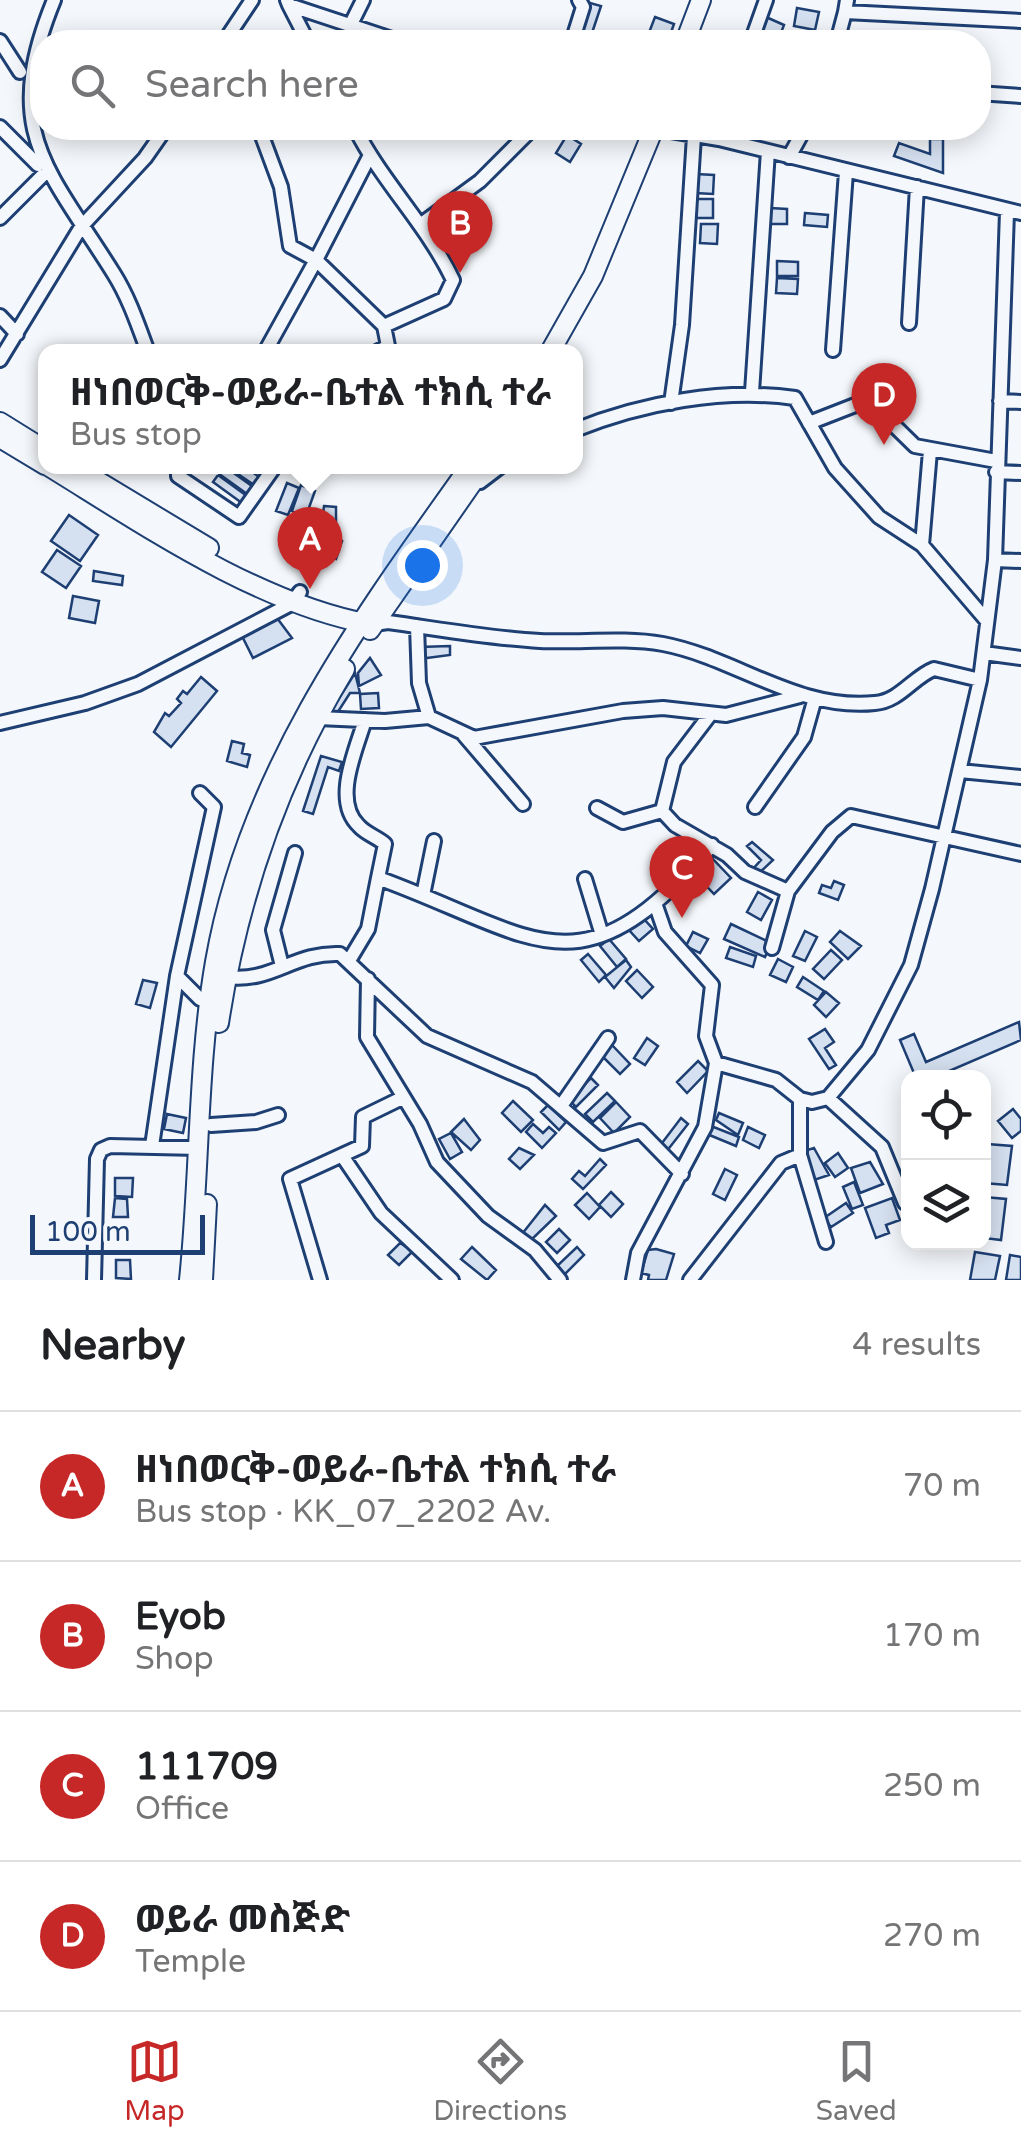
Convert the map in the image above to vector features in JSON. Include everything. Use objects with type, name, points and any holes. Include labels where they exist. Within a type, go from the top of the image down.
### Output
[{"type":"main road","points":[[692,30],[703,0]]},
{"type":"main road","points":[[555,344],[593,276],[652,140]]},
{"type":"main road","points":[[565,344],[595,289],[652,140]]},
{"type":"main road","points":[[0,422],[38,446]]},
{"type":"main road","points":[[0,438],[38,461]]},
{"type":"main road","points":[[60,474],[178,544],[298,597],[374,619]]},
{"type":"main road","points":[[85,474],[298,597]]},
{"type":"main road","points":[[203,1280],[211,1125],[226,977],[262,843],[318,718],[374,619],[465,474]]},
{"type":"main road","points":[[189,1280],[210,1000],[235,877],[263,798],[301,721],[479,474]]},
{"type":"street","points":[[40,30],[54,0]]},
{"type":"street","points":[[232,30],[252,0]]},
{"type":"street","points":[[350,26],[363,0]]},
{"type":"street","points":[[576,30],[583,6],[579,0]]},
{"type":"street","points":[[755,30],[766,0]]},
{"type":"street","points":[[288,3],[363,30]]},
{"type":"street","points":[[288,3],[302,30]]},
{"type":"street","points":[[846,6],[1021,21]]},
{"type":"street","points":[[0,41],[20,72]]},
{"type":"street","points":[[30,51],[20,72],[21,113],[30,139]]},
{"type":"street","points":[[991,94],[1021,96]]},
{"type":"street","points":[[0,128],[41,171],[81,227],[129,300],[145,344]]},
{"type":"street","points":[[30,140],[41,171]]},
{"type":"street","points":[[0,360],[81,227],[158,140]]},
{"type":"street","points":[[264,140],[282,187],[290,246],[316,260],[384,326],[390,339],[385,344]]},
{"type":"street","points":[[362,140],[446,267],[452,288],[444,299],[384,326]]},
{"type":"street","points":[[420,225],[480,181],[520,140]]},
{"type":"street","points":[[671,403],[682,325],[694,140]]},
{"type":"street","points":[[739,140],[846,172],[1014,212],[996,467],[994,560],[980,680],[911,965],[868,1050],[828,1098]]},
{"type":"street","points":[[790,157],[798,140]]},
{"type":"street","points":[[752,392],[768,151]]},
{"type":"street","points":[[269,344],[370,157]]},
{"type":"street","points":[[0,218],[41,171]]},
{"type":"street","points":[[833,350],[846,172]]},
{"type":"street","points":[[909,323],[917,187]]},
{"type":"street","points":[[0,316],[17,334]]},
{"type":"street","points":[[583,428],[671,403],[752,392],[795,398],[835,468],[878,517],[922,545],[987,621]]},
{"type":"street","points":[[809,423],[868,400],[902,436],[930,451],[1021,473]]},
{"type":"street","points":[[1000,400],[1021,402]]},
{"type":"street","points":[[922,545],[930,451]]},
{"type":"street","points":[[178,474],[239,516],[269,474]]},
{"type":"street","points":[[435,539],[487,474]]},
{"type":"street","points":[[994,560],[1021,562]]},
{"type":"street","points":[[0,723],[85,703],[138,684],[298,597]]},
{"type":"street","points":[[374,619],[488,638],[666,645],[724,661],[800,696],[815,698],[884,702],[934,669],[980,680]]},
{"type":"street","points":[[417,626],[419,683],[428,717]]},
{"type":"street","points":[[984,653],[1021,658]]},
{"type":"street","points":[[464,735],[494,735],[622,711],[664,708],[709,716],[800,696]]},
{"type":"street","points":[[754,807],[804,736],[815,698]]},
{"type":"street","points":[[662,811],[674,762],[709,716]]},
{"type":"street","points":[[318,718],[428,717],[464,735],[523,804]]},
{"type":"street","points":[[350,959],[368,928],[385,844],[360,828],[348,812],[349,775],[365,720]]},
{"type":"street","points":[[960,771],[1021,777]]},
{"type":"street","points":[[152,1146],[177,976],[214,807],[200,793]]},
{"type":"street","points":[[597,808],[623,822],[662,811]]},
{"type":"street","points":[[662,811],[674,825],[712,846],[745,872],[788,892]]},
{"type":"street","points":[[772,948],[788,892],[832,832],[851,816],[1021,854]]},
{"type":"street","points":[[422,894],[434,841]]},
{"type":"street","points":[[378,878],[537,942],[567,946],[602,935],[656,906],[712,846]]},
{"type":"street","points":[[282,966],[273,930],[295,852]]},
{"type":"street","points":[[584,878],[602,935]]},
{"type":"street","points":[[632,1280],[638,1253],[705,1127],[716,1064],[706,1036],[712,986],[665,932],[656,906]]},
{"type":"street","points":[[226,977],[254,980],[320,953],[350,959],[428,1036],[514,1072],[603,1143],[640,1131],[682,1174]]},
{"type":"street","points":[[177,976],[200,999],[210,1000]]},
{"type":"street","points":[[368,979],[367,1037],[450,1179],[488,1216],[535,1250],[560,1280]]},
{"type":"street","points":[[560,1106],[608,1038]]},
{"type":"street","points":[[716,1064],[776,1080],[800,1099],[828,1098],[882,1146],[901,1193]]},
{"type":"street","points":[[320,1280],[290,1179],[344,1157],[364,1141],[363,1116],[402,1098]]},
{"type":"street","points":[[800,1099],[800,1155],[826,1242]]},
{"type":"street","points":[[211,1125],[256,1122],[278,1115]]},
{"type":"street","points":[[94,1280],[96,1160],[101,1150],[110,1146],[199,1148]]},
{"type":"street","points":[[690,1280],[782,1163],[800,1155]]},
{"type":"street","points":[[344,1157],[381,1213],[452,1280]]},
{"type":"building","points":[[583,1],[601,6],[593,30],[574,30]]},
{"type":"building","points":[[797,8],[819,12],[815,30],[794,26]]},
{"type":"building","points":[[655,17],[674,24],[672,30],[650,30]]},
{"type":"building","points":[[766,17],[784,25],[782,30],[760,30]]},
{"type":"building","points":[[564,140],[581,144],[570,162],[556,153]]},
{"type":"building","points":[[930,140],[943,140],[943,173],[894,156],[899,143],[930,154]]},
{"type":"building","points":[[696,174],[714,175],[713,194],[695,193]]},
{"type":"building","points":[[693,199],[713,199],[713,218],[693,218]]},
{"type":"building","points":[[770,208],[787,209],[787,224],[769,224]]},
{"type":"building","points":[[805,213],[828,215],[827,227],[804,225]]},
{"type":"building","points":[[701,224],[718,224],[717,244],[700,243]]},
{"type":"building","points":[[777,261],[798,262],[798,276],[777,276]]},
{"type":"building","points":[[777,278],[798,279],[797,294],[776,293]]},
{"type":"building","points":[[219,474],[235,474],[256,489],[250,496]]},
{"type":"building","points":[[238,474],[255,474],[262,479],[257,487]]},
{"type":"building","points":[[218,475],[251,499],[246,506],[213,482]]},
{"type":"building","points":[[287,483],[299,488],[288,515],[276,511]]},
{"type":"building","points":[[301,485],[315,491],[306,516],[292,511]]},
{"type":"building","points":[[324,506],[336,507],[336,535],[321,532]]},
{"type":"building","points":[[69,515],[98,535],[80,561],[51,541]]},
{"type":"building","points":[[317,534],[342,541],[336,559],[312,552]]},
{"type":"building","points":[[57,550],[81,566],[66,588],[42,572]]},
{"type":"building","points":[[94,571],[123,576],[122,585],[93,581]]},
{"type":"building","points":[[73,596],[99,601],[95,623],[69,618]]},
{"type":"building","points":[[277,618],[292,638],[253,658],[242,636]]},
{"type":"building","points":[[450,646],[450,655],[419,659],[419,647]]},
{"type":"building","points":[[370,658],[381,675],[359,686],[358,673]]},
{"type":"building","points":[[355,673],[360,693],[350,693],[334,718],[329,714]]},
{"type":"building","points":[[201,677],[217,691],[171,747],[154,732],[165,713],[169,716],[181,703],[177,699],[183,691],[187,694]]},
{"type":"building","points":[[378,693],[379,708],[361,709],[360,694]]},
{"type":"building","points":[[232,741],[244,744],[242,753],[250,755],[247,767],[227,761]]},
{"type":"building","points":[[321,756],[342,762],[339,771],[328,767],[313,814],[303,811]]},
{"type":"building","points":[[752,842],[773,860],[756,876],[751,871],[761,860],[747,846]]},
{"type":"building","points":[[710,856],[731,878],[714,894],[693,872]]},
{"type":"building","points":[[834,881],[844,885],[838,900],[819,893],[822,885],[831,888]]},
{"type":"building","points":[[758,892],[772,900],[761,920],[747,912]]},
{"type":"building","points":[[643,918],[653,929],[639,941],[629,930]]},
{"type":"building","points":[[731,924],[771,943],[765,957],[724,939]]},
{"type":"building","points":[[805,931],[817,937],[805,961],[793,956]]},
{"type":"building","points":[[840,931],[861,946],[848,959],[830,942]]},
{"type":"building","points":[[693,932],[708,939],[700,953],[686,946]]},
{"type":"building","points":[[609,939],[626,959],[617,967],[600,946]]},
{"type":"building","points":[[730,947],[756,956],[753,967],[726,958]]},
{"type":"building","points":[[831,950],[842,960],[824,979],[813,969]]},
{"type":"building","points":[[588,954],[606,975],[599,982],[581,960]]},
{"type":"building","points":[[778,959],[793,967],[786,982],[770,975]]},
{"type":"building","points":[[626,960],[631,967],[614,988],[605,977]]},
{"type":"building","points":[[637,970],[653,987],[642,998],[626,981]]},
{"type":"building","points":[[803,977],[824,991],[818,1000],[797,987]]},
{"type":"building","points":[[143,980],[157,983],[150,1008],[136,1004]]},
{"type":"building","points":[[826,992],[839,1003],[826,1017],[814,1005]]},
{"type":"building","points":[[1019,1022],[1021,1040],[952,1070],[913,1070],[900,1040],[914,1034],[926,1062]]},
{"type":"building","points":[[825,1029],[834,1042],[825,1048],[836,1065],[829,1069],[809,1039]]},
{"type":"building","points":[[647,1038],[658,1046],[645,1065],[634,1058]]},
{"type":"building","points":[[612,1045],[630,1064],[620,1074],[601,1055]]},
{"type":"building","points":[[698,1061],[708,1071],[687,1093],[677,1082]]},
{"type":"building","points":[[591,1078],[598,1085],[576,1107],[569,1100]]},
{"type":"building","points":[[607,1093],[615,1101],[593,1122],[585,1114]]},
{"type":"building","points":[[513,1101],[533,1120],[521,1132],[502,1113]]},
{"type":"building","points":[[616,1102],[630,1117],[614,1133],[600,1118]]},
{"type":"building","points":[[548,1105],[566,1122],[559,1130],[541,1112]]},
{"type":"building","points":[[1013,1109],[1021,1119],[1021,1131],[1012,1138],[998,1121]]},
{"type":"building","points":[[719,1113],[743,1123],[738,1135],[716,1120]]},
{"type":"building","points":[[167,1114],[186,1118],[183,1133],[164,1129]]},
{"type":"building","points":[[681,1118],[688,1124],[666,1152],[659,1147]]},
{"type":"building","points":[[464,1119],[480,1140],[471,1150],[451,1132]]},
{"type":"building","points":[[533,1124],[543,1133],[549,1127],[556,1133],[542,1148],[526,1132]]},
{"type":"building","points":[[711,1126],[739,1137],[736,1146],[707,1134]]},
{"type":"building","points":[[748,1127],[765,1135],[759,1148],[743,1140]]},
{"type":"building","points":[[451,1133],[462,1152],[450,1159],[439,1139]]},
{"type":"building","points":[[991,1144],[1012,1146],[1007,1185],[991,1184]]},
{"type":"building","points":[[519,1148],[534,1155],[520,1169],[509,1159]]},
{"type":"building","points":[[814,1148],[829,1175],[814,1180],[804,1151]]},
{"type":"building","points":[[838,1153],[848,1168],[835,1177],[825,1163]]},
{"type":"building","points":[[600,1159],[606,1165],[583,1189],[572,1179],[579,1171],[585,1176]]},
{"type":"building","points":[[870,1162],[883,1184],[860,1193],[851,1168]]},
{"type":"building","points":[[725,1169],[737,1175],[725,1200],[713,1194]]},
{"type":"building","points":[[115,1178],[133,1178],[132,1197],[115,1196]]},
{"type":"building","points":[[854,1182],[863,1205],[852,1209],[843,1187]]},
{"type":"building","points":[[611,1192],[623,1204],[611,1217],[599,1205]]},
{"type":"building","points":[[587,1193],[600,1207],[589,1219],[575,1205]]},
{"type":"building","points":[[115,1198],[127,1199],[128,1217],[113,1217]]},
{"type":"building","points":[[892,1198],[900,1220],[886,1225],[889,1233],[876,1238],[865,1208]]},
{"type":"building","points":[[991,1198],[1006,1199],[1001,1240],[991,1239]]},
{"type":"building","points":[[846,1203],[853,1213],[831,1227],[824,1218]]},
{"type":"building","points":[[545,1205],[556,1216],[530,1241],[522,1234]]},
{"type":"building","points":[[559,1229],[570,1240],[557,1253],[546,1242]]},
{"type":"building","points":[[400,1243],[413,1251],[399,1265],[388,1255]]},
{"type":"building","points":[[472,1247],[496,1270],[487,1280],[461,1259]]},
{"type":"building","points":[[577,1247],[584,1255],[564,1275],[556,1267]]},
{"type":"building","points":[[648,1250],[674,1254],[666,1280],[648,1280],[649,1275],[641,1273]]},
{"type":"building","points":[[975,1252],[1000,1256],[995,1280],[970,1280]]},
{"type":"building","points":[[1010,1255],[1021,1257],[1021,1280],[1006,1280]]},
{"type":"building","points":[[116,1260],[130,1260],[131,1279],[116,1278]]},
{"type":"place","name":"Eyob","points":[[460,273]]},
{"type":"place","name":"ወይራ መስጅድ","points":[[884,445]]},
{"type":"place","name":"ዘነበወርቅ-ወይራ-ቤተል ተክሲ ተራ","points":[[310,589]]},
{"type":"place","name":"111709","points":[[682,918]]}]
